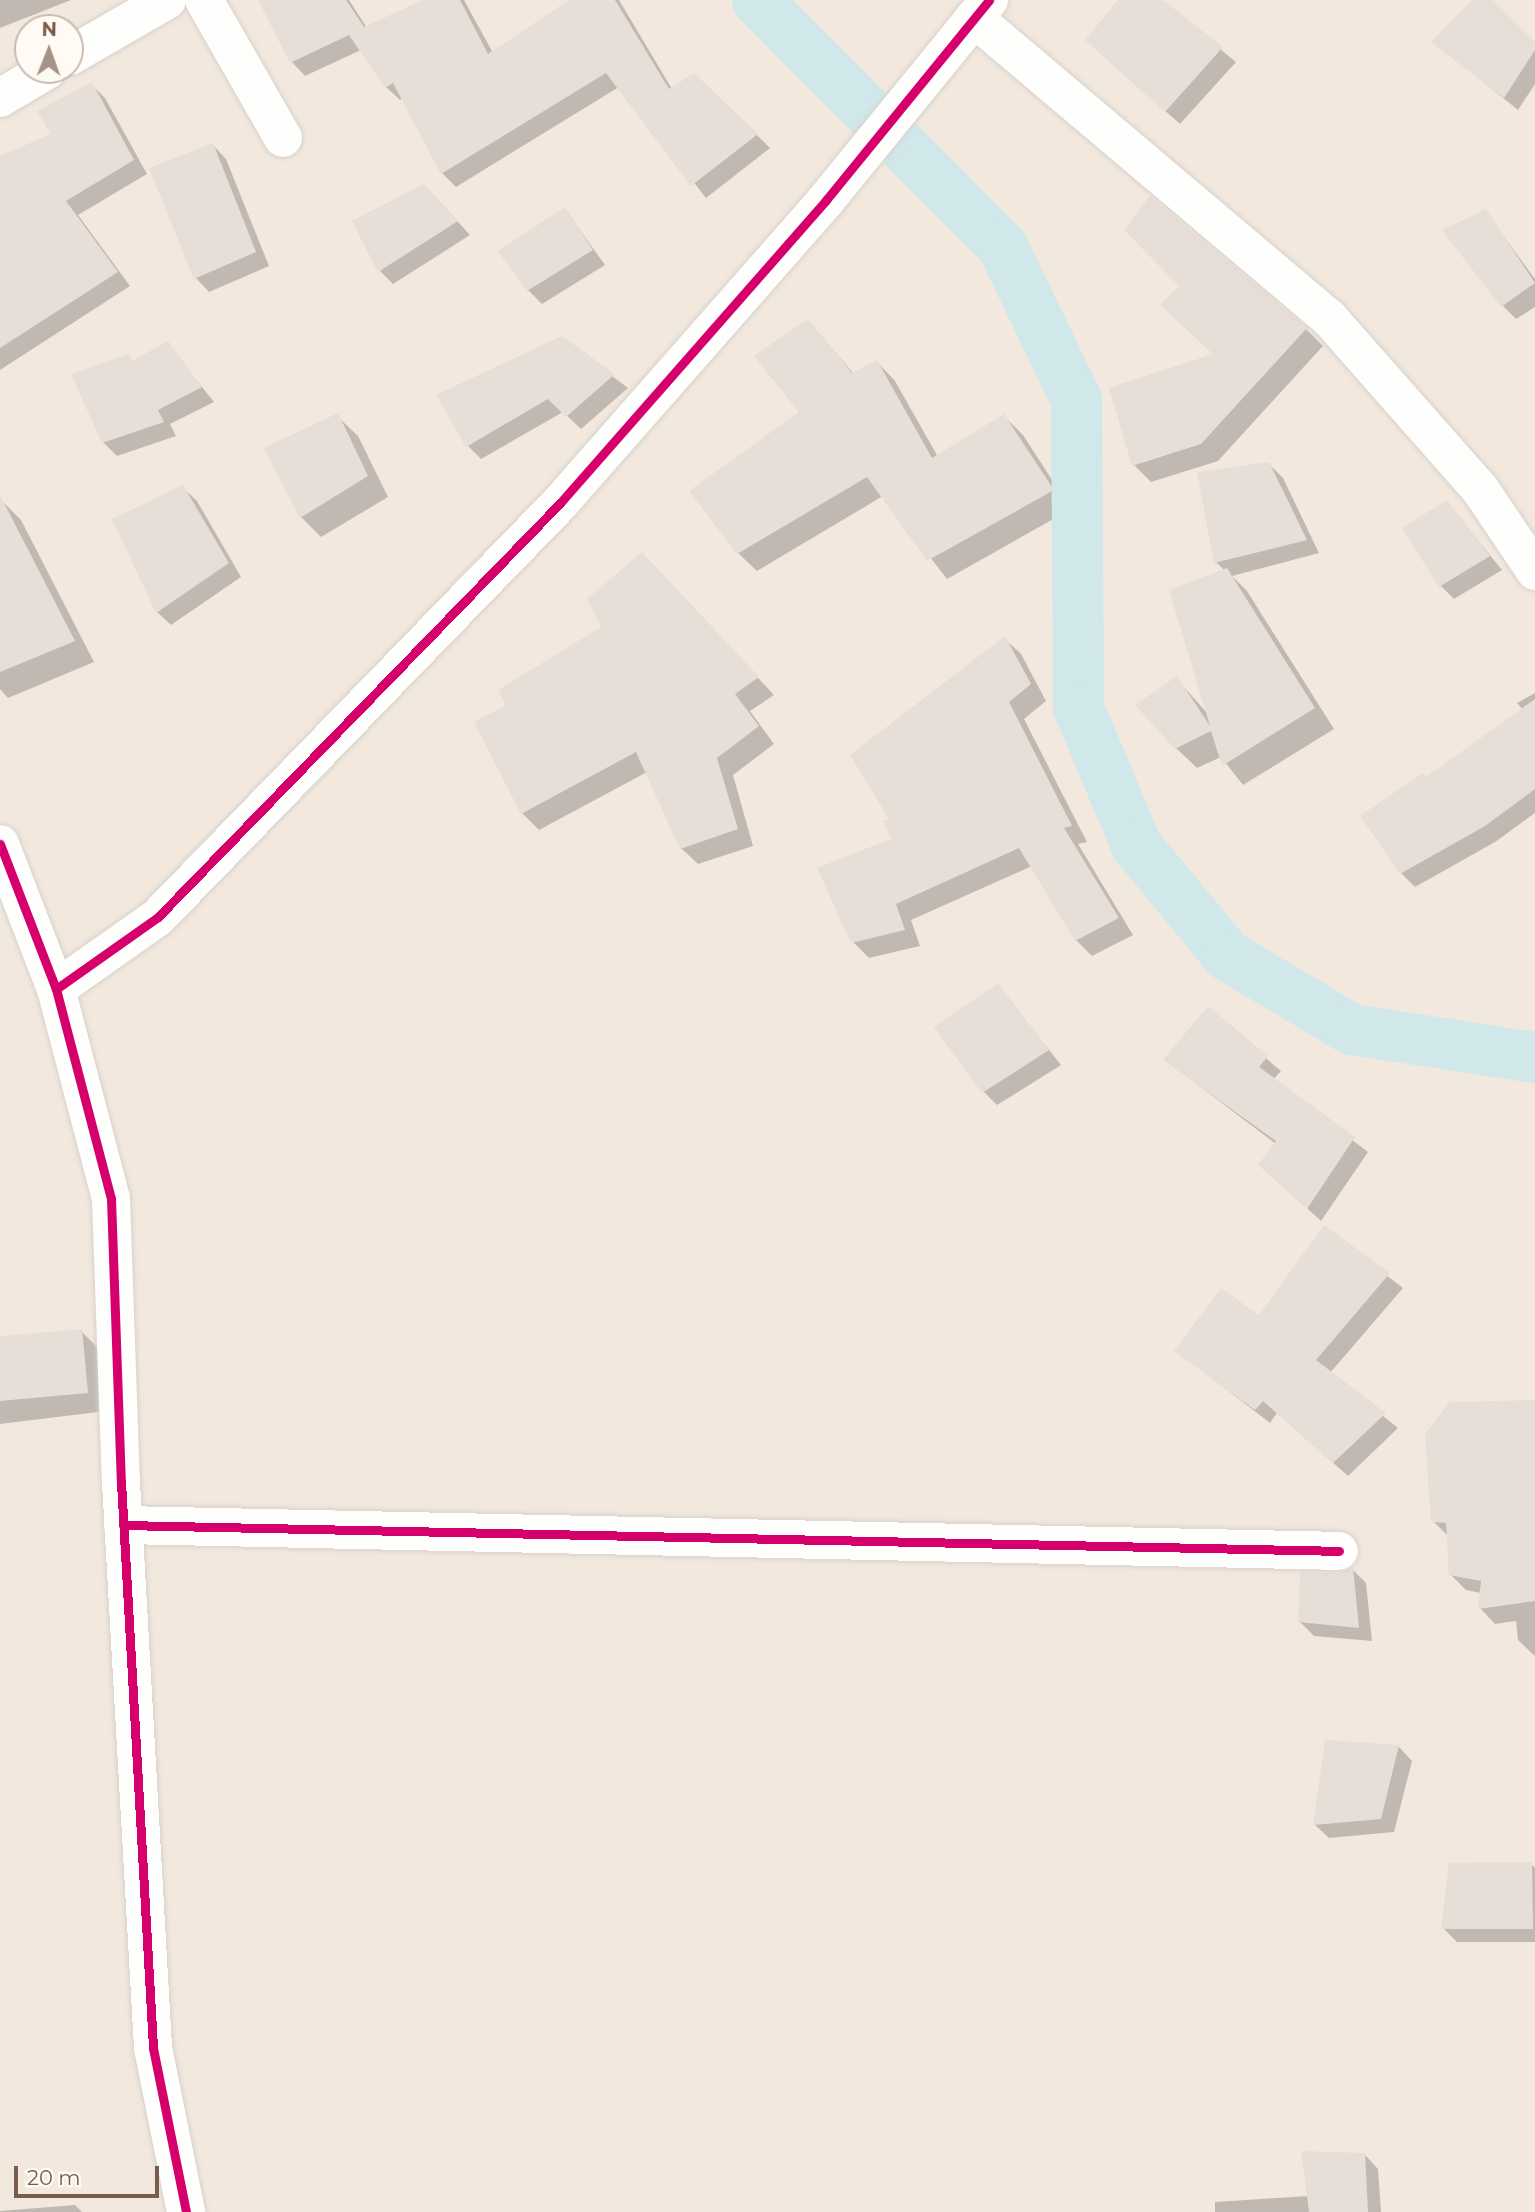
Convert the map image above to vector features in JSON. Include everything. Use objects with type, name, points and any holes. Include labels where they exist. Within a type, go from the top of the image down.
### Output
[{"type":"street","points":[[84,48],[167,0]]},
{"type":"street","points":[[204,0],[283,138]]},
{"type":"street","points":[[56,989],[168,907],[560,503],[825,200],[976,16],[1329,318],[1480,489],[1535,571]]},
{"type":"street","points":[[0,98],[24,84]]},
{"type":"street","points":[[0,844],[56,989],[111,1199],[123,1525],[153,2048],[186,2212]]},
{"type":"street","points":[[123,1525],[1339,1551]]},
{"type":"shaded area","points":[[0,0],[1535,0],[1535,2212],[0,2212]]},
{"type":"building","points":[[258,0],[346,0],[364,27],[423,0],[460,0],[488,54],[569,0],[615,0],[669,89],[694,73],[758,134],[691,186],[606,73],[441,174],[393,83],[385,88],[349,35],[290,63]]},
{"type":"building","points":[[1118,0],[1163,0],[1223,47],[1165,112],[1085,40]]},
{"type":"building","points":[[1472,0],[1493,0],[1535,42],[1535,50],[1504,98],[1431,42]]},
{"type":"building","points":[[92,82],[134,160],[66,201],[118,272],[0,348],[0,156],[51,134],[37,111]]},
{"type":"building","points":[[213,143],[256,252],[194,279],[149,168]]},
{"type":"building","points":[[424,184],[458,221],[378,272],[352,221]]},
{"type":"building","points":[[1150,196],[1307,328],[1201,444],[1132,466],[1109,388],[1213,354],[1160,305],[1179,286],[1124,230]]},
{"type":"building","points":[[565,207],[593,250],[527,291],[498,251]]},
{"type":"building","points":[[1486,209],[1535,283],[1501,307],[1442,230]]},
{"type":"building","points":[[808,319],[852,373],[877,360],[932,458],[1004,414],[1054,490],[927,561],[867,477],[737,554],[689,491],[799,412],[754,356]]},
{"type":"building","points":[[562,336],[615,374],[566,417],[548,399],[466,447],[436,395]]},
{"type":"building","points":[[168,341],[202,387],[158,410],[164,422],[102,443],[71,374],[129,354],[132,361]]},
{"type":"building","points":[[338,413],[368,476],[300,518],[264,448]]},
{"type":"building","points":[[1269,462],[1307,540],[1214,563],[1197,472]]},
{"type":"building","points":[[183,485],[229,563],[156,613],[112,519]]},
{"type":"building","points":[[0,495],[75,641],[0,672]]},
{"type":"building","points":[[1447,500],[1490,556],[1439,587],[1402,528]]},
{"type":"building","points":[[642,552],[759,677],[735,694],[759,726],[717,758],[738,829],[680,849],[636,752],[521,814],[474,722],[506,705],[498,690],[601,627],[587,599]]},
{"type":"building","points":[[1227,568],[1315,708],[1222,766],[1211,731],[1175,749],[1135,705],[1177,676],[1210,726],[1169,590]]},
{"type":"building","points":[[1005,636],[1031,684],[1009,702],[1072,826],[1064,828],[1119,918],[1075,941],[1019,848],[896,904],[905,930],[851,943],[817,868],[891,839],[883,821],[889,819],[850,755]]},
{"type":"building","points":[[1535,699],[1535,789],[1485,826],[1400,874],[1360,816],[1423,773],[1426,777]]},
{"type":"building","points":[[998,983],[1049,1050],[982,1093],[934,1027]]},
{"type":"building","points":[[1208,1006],[1268,1056],[1259,1067],[1355,1137],[1307,1209],[1258,1165],[1276,1141],[1163,1060]]},
{"type":"building","points":[[1324,1225],[1390,1273],[1316,1360],[1386,1413],[1333,1463],[1263,1401],[1255,1410],[1174,1351],[1221,1288],[1259,1315]]},
{"type":"building","points":[[82,1329],[88,1393],[0,1401],[0,1336]]},
{"type":"building","points":[[1535,1400],[1535,1601],[1478,1609],[1481,1581],[1449,1575],[1446,1523],[1431,1522],[1425,1434],[1450,1402]]},
{"type":"building","points":[[1353,1567],[1359,1628],[1298,1622],[1300,1572],[1339,1573]]},
{"type":"building","points":[[1325,1740],[1399,1745],[1381,1819],[1313,1825]]},
{"type":"building","points":[[1532,1862],[1533,1929],[1441,1929],[1449,1863]]},
{"type":"building","points":[[1301,2151],[1365,2153],[1368,2212],[1309,2212]]},
{"type":"waterway","points":[[757,0],[1002,246],[1076,399],[1078,707],[1136,845],[1227,955],[1351,1029],[1535,1057]]},
{"type":"cycle path","points":[[56,989],[158,917],[560,503],[826,200],[989,0]]},
{"type":"cycle path","points":[[0,844],[56,989],[111,1199],[121,1482],[153,2048],[186,2212]]},
{"type":"cycle path","points":[[123,1525],[1339,1551]]}]
